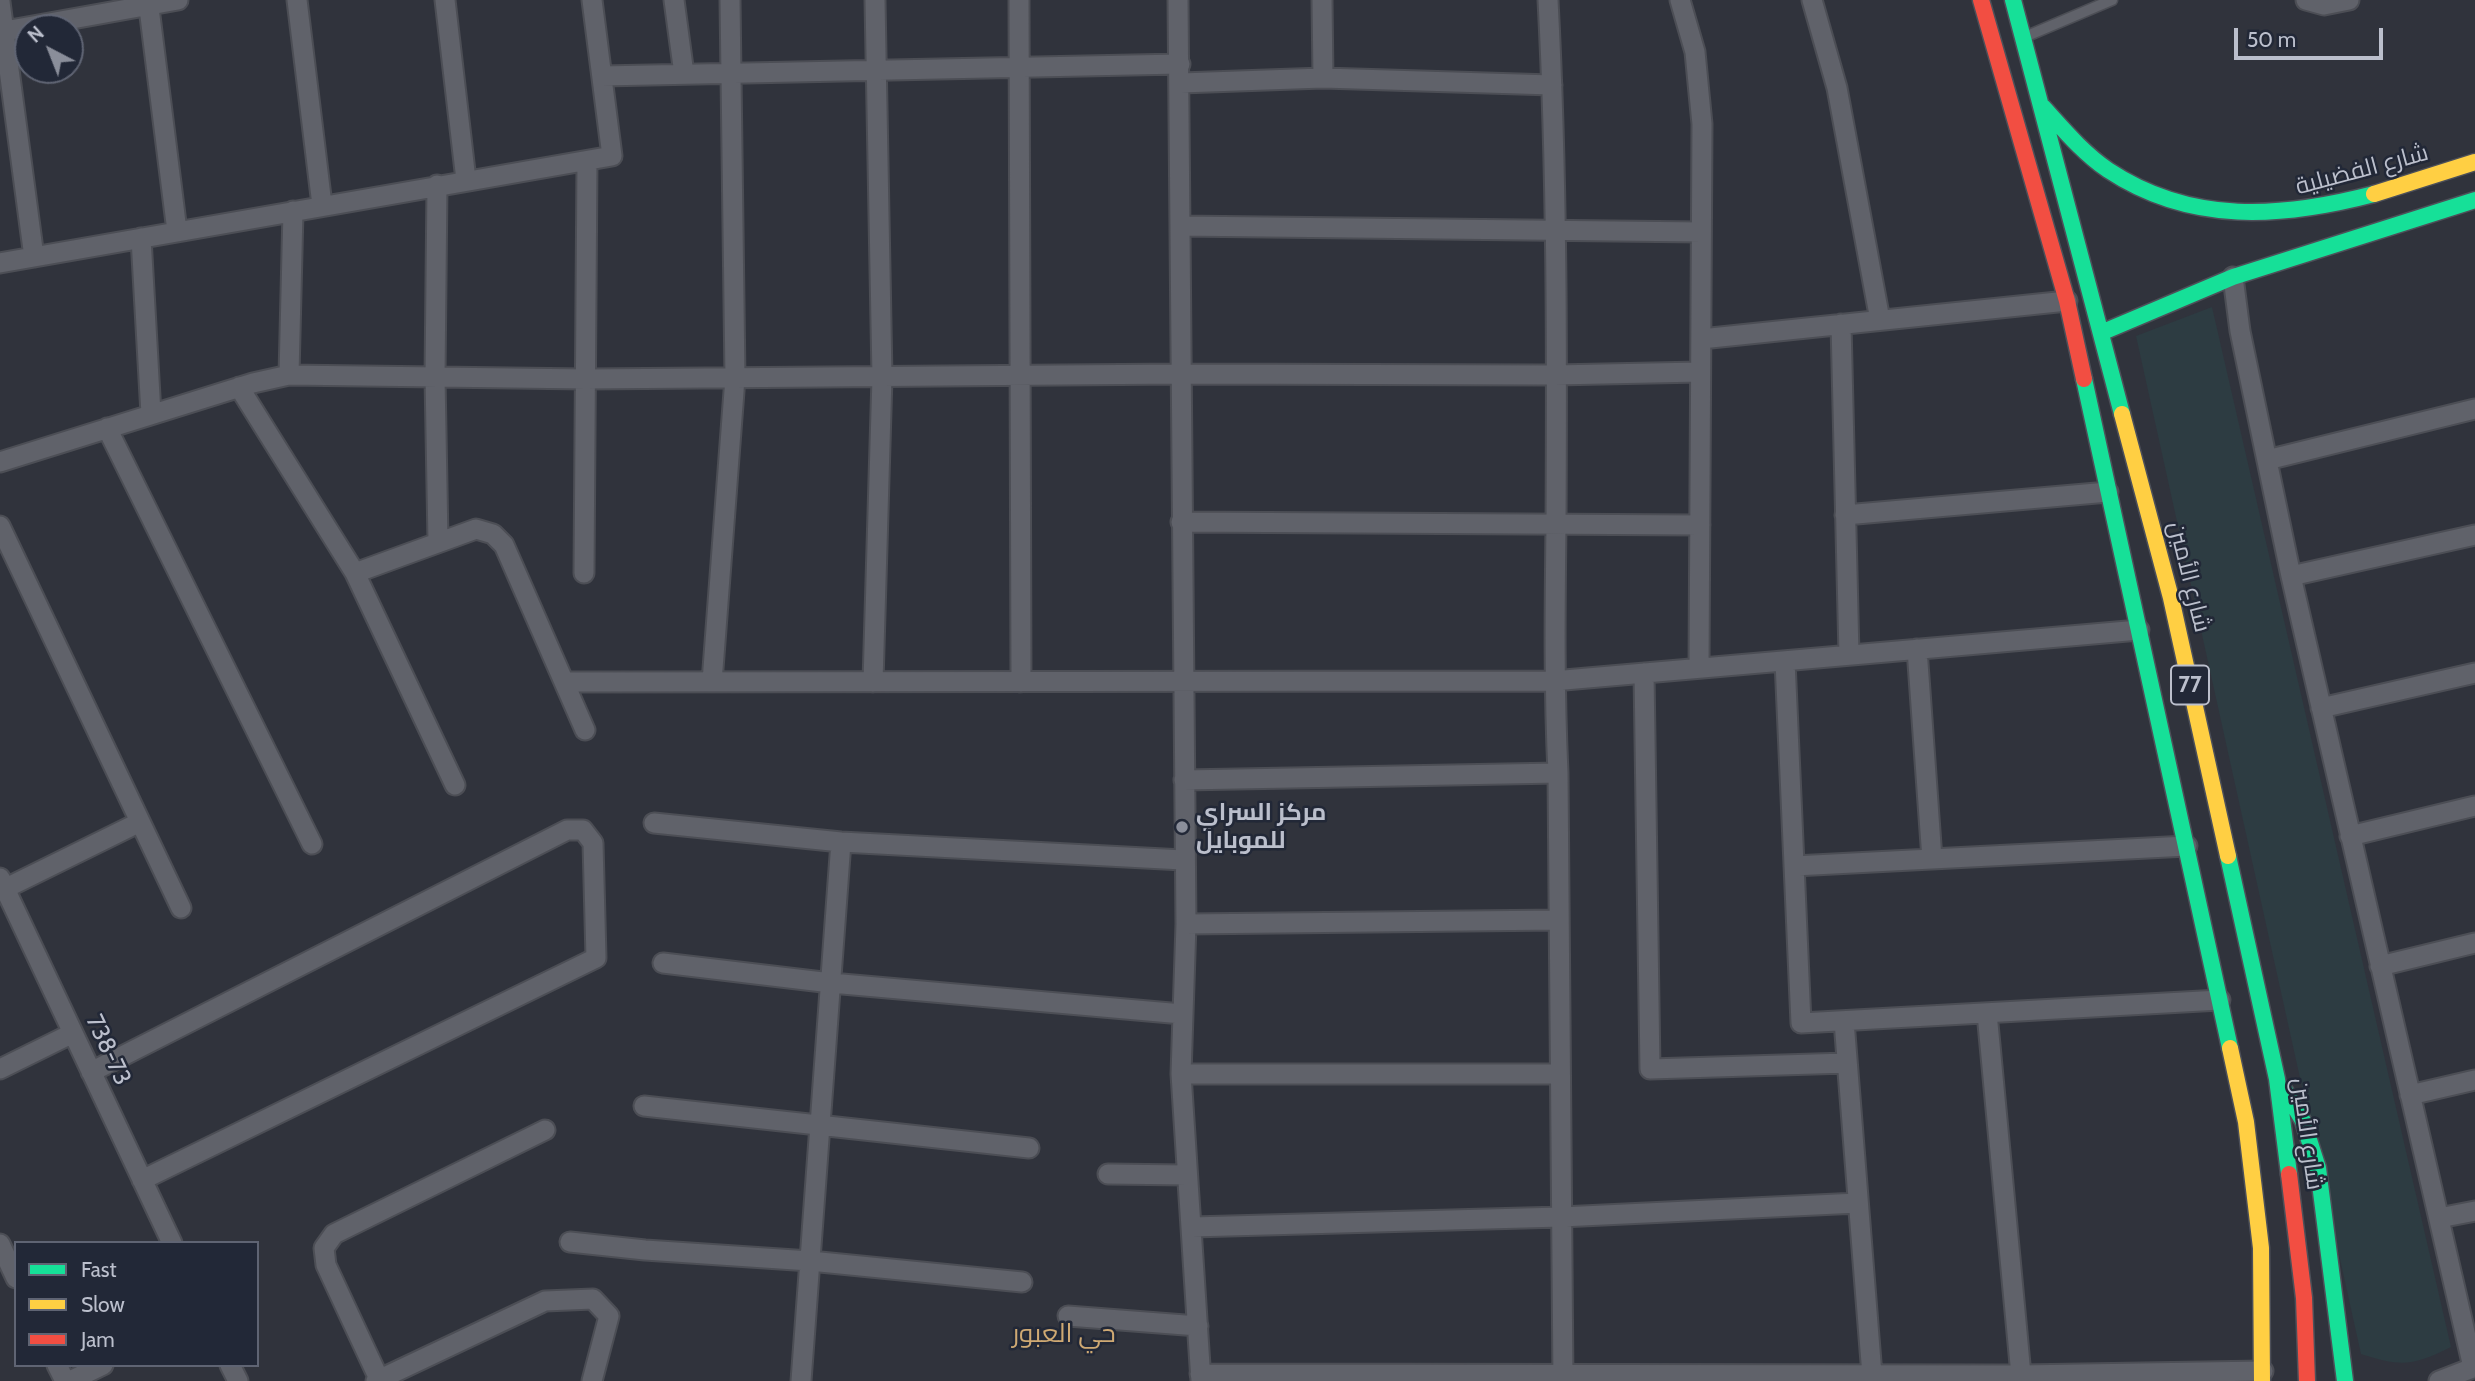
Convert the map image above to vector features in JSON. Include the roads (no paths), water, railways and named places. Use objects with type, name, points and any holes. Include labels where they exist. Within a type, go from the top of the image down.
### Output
[{"type":"main road","name":"77","points":[[1981,0],[2067,301],[2246,1122],[2261,1248],[2263,1376]]},
{"type":"main road","name":"شارع الأمين","points":[[2013,0],[2104,332],[2171,598],[2277,1079],[2304,1298],[2307,1381]]},
{"type":"main road","name":"شارع الفضيلية","points":[[2043,107],[2086,152],[2131,184],[2182,205],[2222,212],[2290,213],[2342,204],[2475,162]]},
{"type":"main road","points":[[2104,332],[2233,277],[2474,205]]},
{"type":"main road","points":[[2067,301],[2093,294]]},
{"type":"main road","name":"77","points":[[2277,1079],[2303,1121],[2318,1168],[2345,1381]]},
{"type":"street","points":[[2,32],[149,3],[178,0]]},
{"type":"street","points":[[297,0],[322,205]]},
{"type":"street","points":[[445,0],[466,180]]},
{"type":"street","points":[[0,263],[612,156],[592,0]]},
{"type":"street","points":[[674,0],[684,74]]},
{"type":"street","points":[[712,682],[735,378],[730,0]]},
{"type":"street","points":[[873,682],[882,377],[875,0]]},
{"type":"street","points":[[1019,0],[1021,682]]},
{"type":"street","points":[[1178,0],[1181,73],[1180,374],[1186,924],[1181,1074],[1201,1377],[2263,1376]]},
{"type":"street","points":[[1322,0],[1323,78]]},
{"type":"street","points":[[1548,0],[1554,230],[1556,524],[1553,681],[1558,774],[1563,1377]]},
{"type":"street","points":[[1680,0],[1695,52],[1702,124],[1699,668]]},
{"type":"street","points":[[1812,0],[1836,88],[1880,320]]},
{"type":"street","points":[[2306,0],[2324,5],[2349,0]]},
{"type":"street","points":[[0,2],[34,257]]},
{"type":"street","points":[[149,3],[177,231]]},
{"type":"street","points":[[602,76],[1021,67],[1552,85]]},
{"type":"street","points":[[584,573],[587,161]]},
{"type":"street","points":[[437,185],[435,377],[438,542]]},
{"type":"street","points":[[289,375],[293,211]]},
{"type":"street","points":[[1180,226],[1701,232]]},
{"type":"street","points":[[141,237],[151,414]]},
{"type":"street","points":[[2233,277],[2240,331],[2320,708],[2474,1372],[2439,1381]]},
{"type":"street","points":[[1701,339],[2067,301]]},
{"type":"street","points":[[1841,324],[1849,655]]},
{"type":"street","points":[[0,462],[239,387],[289,375],[586,379],[1700,372]]},
{"type":"street","points":[[239,387],[355,573],[454,785]]},
{"type":"street","points":[[2267,460],[2475,409]]},
{"type":"street","points":[[107,428],[312,844]]},
{"type":"street","points":[[1845,515],[2108,492]]},
{"type":"street","points":[[1181,522],[1700,525]]},
{"type":"street","points":[[0,526],[181,908]]},
{"type":"street","points":[[355,573],[476,529],[493,534],[504,545],[585,730]]},
{"type":"street","points":[[2291,576],[2475,535]]},
{"type":"street","points":[[564,682],[1553,681],[2139,630]]},
{"type":"street","points":[[1917,649],[1932,859]]},
{"type":"street","points":[[1785,661],[1801,1023],[2220,1000]]},
{"type":"street","points":[[1644,673],[1650,1069],[1847,1063]]},
{"type":"street","points":[[2320,708],[2475,673]]},
{"type":"street","points":[[1184,780],[1558,774]]},
{"type":"street","points":[[2350,836],[2475,806]]},
{"type":"street","points":[[2,886],[140,822]]},
{"type":"street","points":[[654,823],[841,842],[1184,860]]},
{"type":"street","points":[[91,1072],[566,830],[583,830],[593,843],[596,958],[142,1180]]},
{"type":"street","points":[[801,1381],[841,842]]},
{"type":"street","points":[[1794,866],[2187,846]]},
{"type":"street","name":"738-73","points":[[2,886],[171,1241]]},
{"type":"street","points":[[1186,924],[1559,920]]},
{"type":"street","points":[[2380,966],[2475,943]]},
{"type":"street","points":[[663,963],[831,983],[1182,1014]]},
{"type":"street","points":[[1987,1013],[2021,1375]]},
{"type":"street","points":[[1844,1021],[1871,1375]]},
{"type":"street","points":[[0,1069],[73,1034]]},
{"type":"street","points":[[1181,1074],[1560,1074]]},
{"type":"street","points":[[2410,1095],[2475,1080]]},
{"type":"street","points":[[644,1106],[1029,1148]]},
{"type":"street","points":[[545,1130],[334,1234],[324,1248],[326,1265],[378,1380],[545,1301],[593,1299],[609,1317],[592,1381]]},
{"type":"street","points":[[1108,1174],[1187,1175]]},
{"type":"street","points":[[1192,1227],[1561,1217],[1858,1203]]},
{"type":"street","points":[[2439,1218],[2475,1211]]},
{"type":"street","points":[[570,1242],[810,1261],[1022,1282]]},
{"type":"street","points":[[0,1244],[14,1274]]},
{"type":"street","points":[[1068,1316],[1198,1326]]},
{"type":"street","points":[[71,1381],[99,1367]]},
{"type":"lane","points":[[2024,37],[2112,0]]},
{"type":"place","name":"مركز السراي للموبايل","points":[[1182,827]]},
{"type":"district","name":"حي العبور","points":[[1064,1334]]}]
